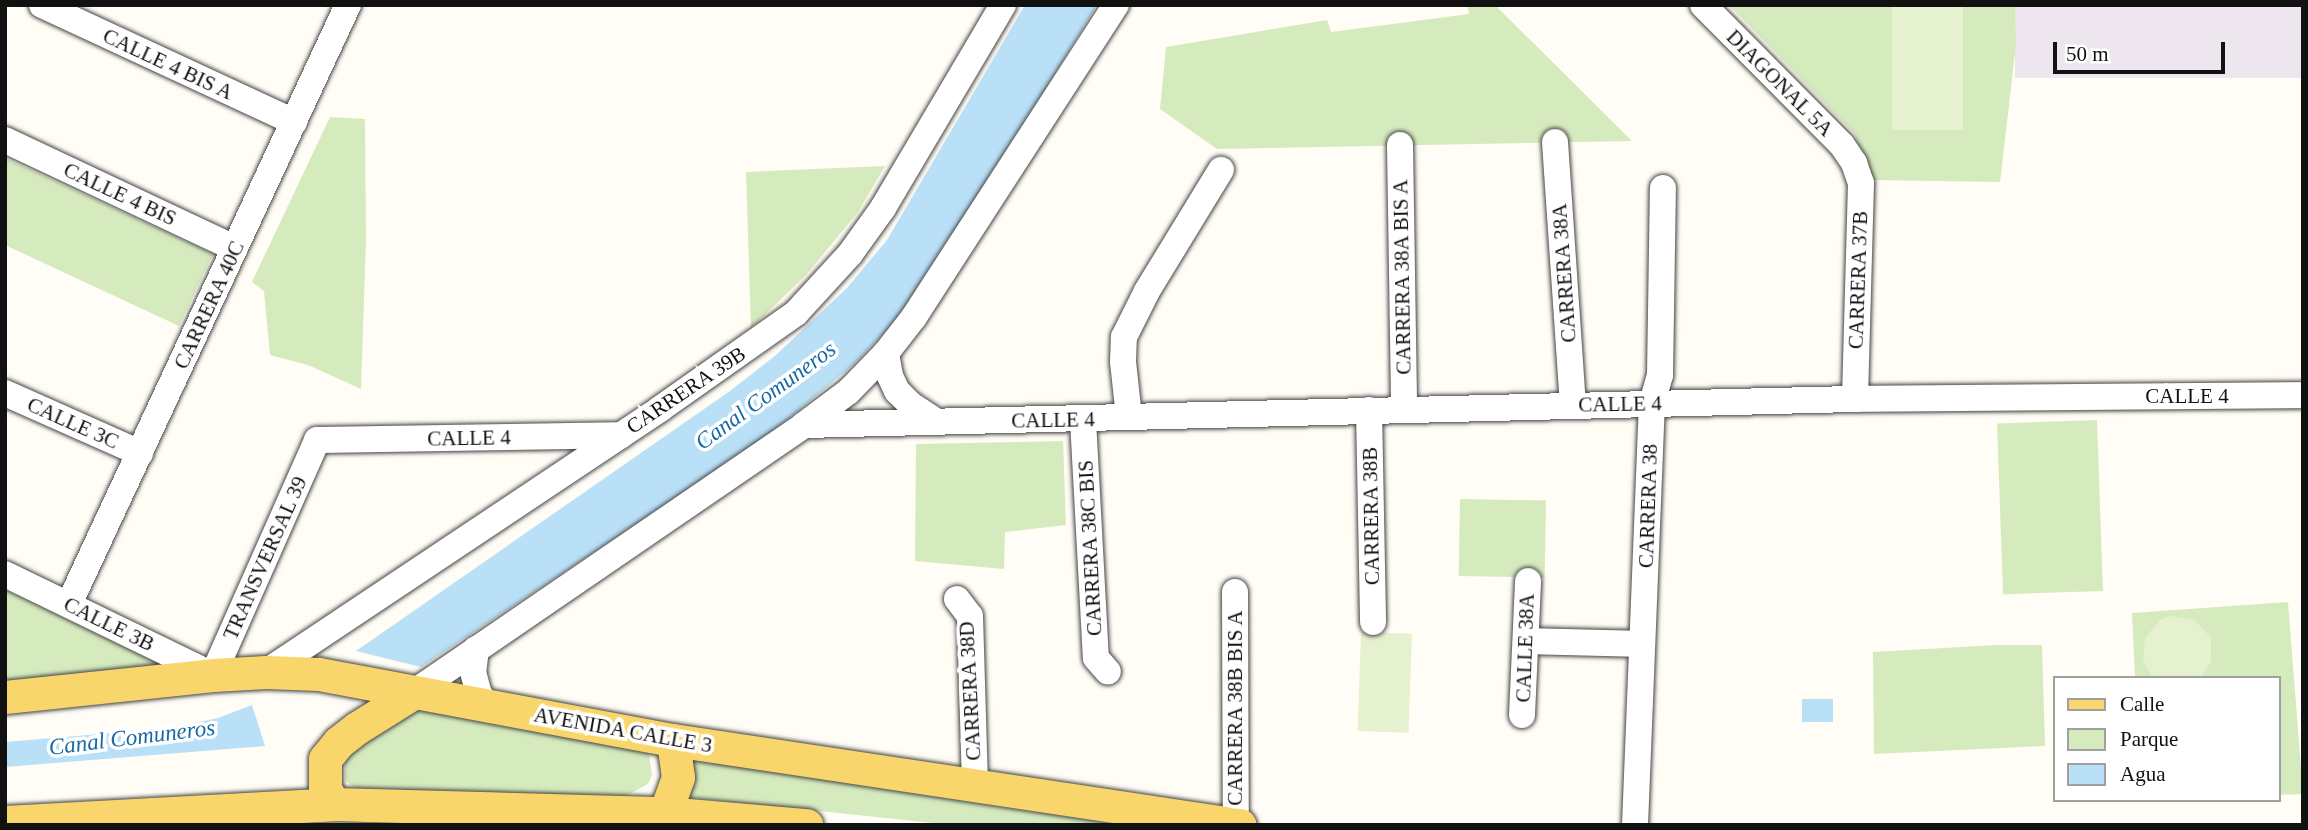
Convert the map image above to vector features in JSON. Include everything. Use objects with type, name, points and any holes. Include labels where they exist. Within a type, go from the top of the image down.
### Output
[{"type":"main road","name":"AVENIDA CALLE 3","points":[[5,697],[213,675],[266,672],[318,674],[673,740],[1238,825]]},
{"type":"main road","points":[[334,804],[325,789],[325,759],[357,728],[413,692]]},
{"type":"main road","points":[[666,819],[678,777],[673,740]]},
{"type":"main road","points":[[5,821],[334,804],[806,825]]},
{"type":"street","name":"CALLE 4 BIS A","points":[[42,5],[293,122]]},
{"type":"street","name":"CARRERA 40C","points":[[69,604],[348,5]]},
{"type":"street","name":"CARRERA 39B","points":[[266,672],[777,329],[817,293],[883,208],[1003,5]]},
{"type":"street","points":[[413,692],[804,425],[848,392],[886,353],[914,317],[1116,5]]},
{"type":"street","name":"DIAGONAL 5A","points":[[1703,5],[1842,145],[1853,163]]},
{"type":"street","name":"CALLE 4 BIS","points":[[5,140],[235,248]]},
{"type":"street","name":"CARRERA 38A","points":[[1555,142],[1573,405]]},
{"type":"street","name":"CARRERA 38A BIS A","points":[[1400,145],[1404,409]]},
{"type":"street","name":"CARRERA 37B","points":[[1853,163],[1861,183],[1855,398]]},
{"type":"street","points":[[1129,417],[1123,362],[1124,337],[1147,291],[1221,170]]},
{"type":"street","name":"CARRERA 38","points":[[1635,825],[1652,403],[1660,375],[1663,188]]},
{"type":"street","points":[[886,353],[890,376],[897,391],[911,405],[937,422]]},
{"type":"street","name":"CALLE 3C","points":[[5,393],[140,453]]},
{"type":"street","name":"CALLE 4","points":[[804,425],[1083,420],[1855,398],[2303,395]]},
{"type":"street","name":"CARRERA 38B","points":[[1369,410],[1374,622]]},
{"type":"street","name":"CARRERA 38C BIS","points":[[1083,420],[1096,658],[1108,672]]},
{"type":"street","name":"CALLE 4","points":[[317,440],[621,435]]},
{"type":"street","name":"TRANSVERSAL 39","points":[[213,675],[317,440]]},
{"type":"street","name":"CALLE 3B","points":[[5,574],[213,675]]},
{"type":"street","name":"CALLE 38A","points":[[1522,715],[1528,581]]},
{"type":"street","name":"CARRERA 38B BIS A","points":[[1235,592],[1238,825]]},
{"type":"street","name":"CARRERA 38D","points":[[957,599],[970,616],[975,786]]},
{"type":"street","points":[[1527,641],[1642,644]]},
{"type":"street","points":[[476,649],[473,672],[479,694],[487,705]]},
{"type":"shaded area","points":[[2015,5],[2303,5],[2303,78],[2015,78]]},
{"type":"green space","points":[[1467,5],[1495,5],[1632,141],[1217,149],[1160,109],[1166,47],[1327,20],[1331,32],[1469,14]]},
{"type":"green space","points":[[1729,5],[2015,5],[2016,45],[2000,182],[1869,180],[1855,134]]},
{"type":"green space","points":[[1892,7],[1963,7],[1963,130],[1892,130]]},
{"type":"green space","points":[[330,117],[365,119],[366,241],[361,389],[308,365],[270,355],[264,291],[252,282]]},
{"type":"green space","points":[[5,158],[213,254],[179,326],[5,245]]},
{"type":"green space","points":[[885,166],[858,212],[806,275],[751,328],[746,172]]},
{"type":"green space","points":[[2097,420],[2103,591],[2003,594],[1997,423]]},
{"type":"green space","points":[[1063,441],[1066,525],[1005,532],[1004,569],[915,561],[916,444]]},
{"type":"green space","points":[[1460,499],[1546,501],[1545,577],[1459,576]]},
{"type":"green space","points":[[5,590],[162,665],[5,681]]},
{"type":"green space","points":[[2288,602],[2303,794],[2280,795],[2280,676],[2135,676],[2132,613]]},
{"type":"green space","points":[[2171,616],[2195,620],[2211,638],[2211,662],[2201,676],[2152,676],[2148,670],[2143,660],[2145,638],[2160,620]]},
{"type":"green space","points":[[1361,632],[1412,634],[1409,733],[1358,731]]},
{"type":"green space","points":[[2042,645],[2045,746],[1874,754],[1873,652]]},
{"type":"green space","points":[[429,706],[641,746],[649,755],[652,775],[648,784],[624,797],[355,788],[345,780],[345,759],[364,741],[393,721]]},
{"type":"green space","points":[[688,758],[1124,825],[952,825],[685,797]]},
{"type":"water","name":"Canal Comuneros","points":[[1025,5],[1097,5],[941,259],[890,327],[854,364],[764,439],[421,667],[356,651],[730,391],[776,355],[847,288],[887,240]]},
{"type":"water","points":[[1802,699],[1833,699],[1833,722],[1802,722]]},
{"type":"water","name":"Canal Comuneros","points":[[252,705],[265,746],[5,767],[5,742],[171,728],[218,718]]}]
